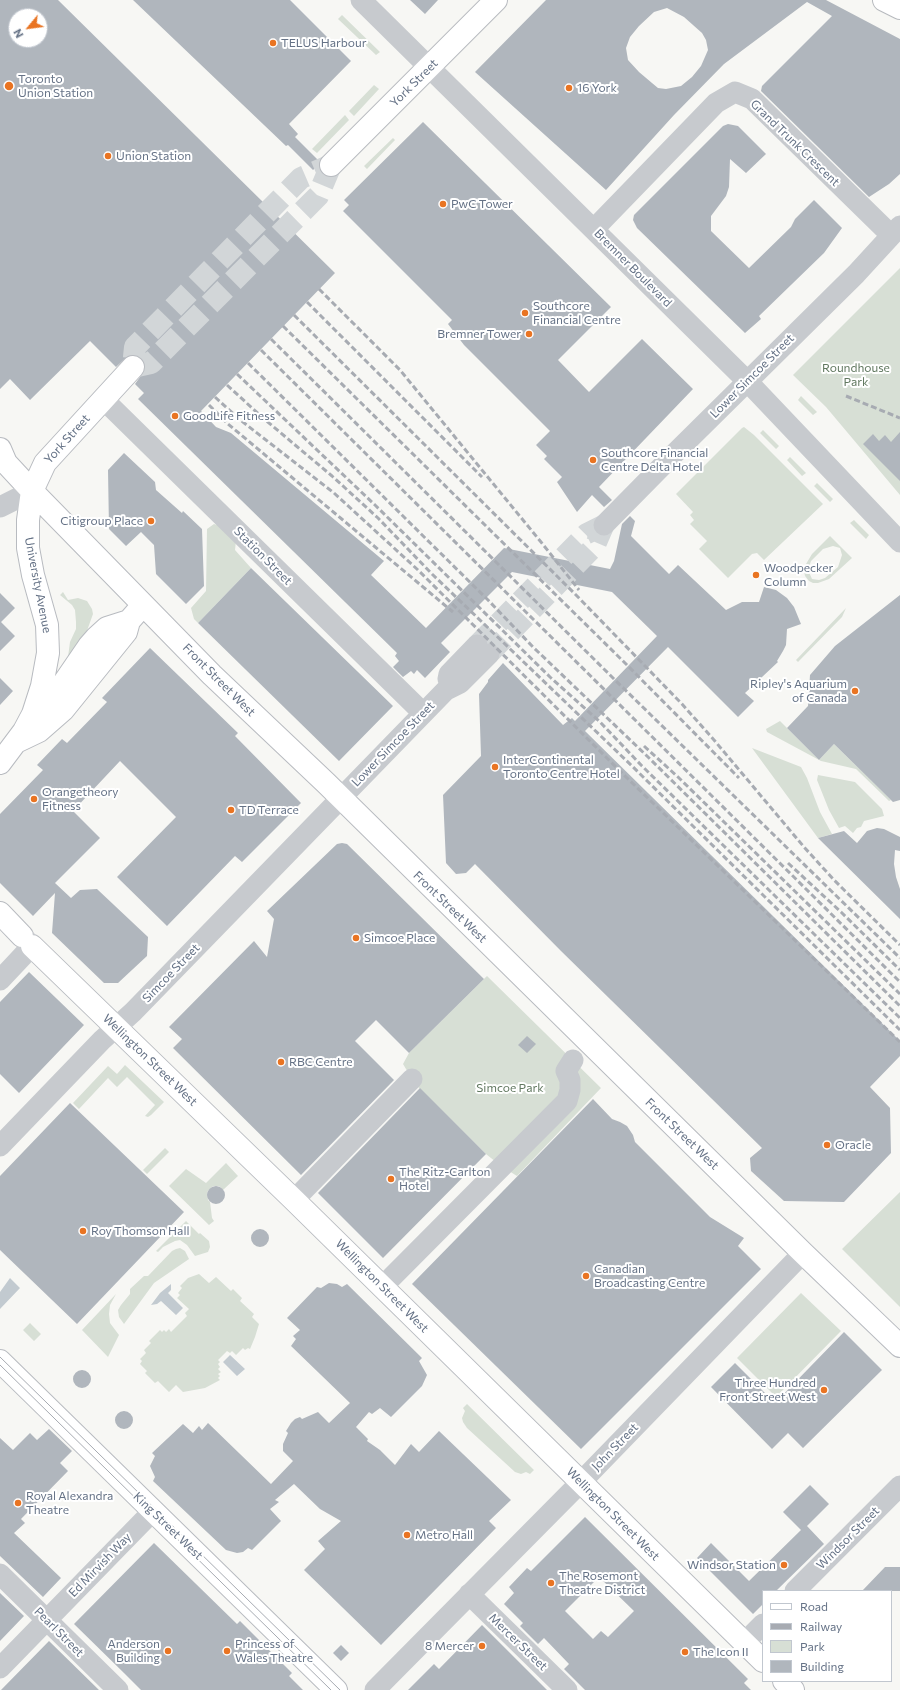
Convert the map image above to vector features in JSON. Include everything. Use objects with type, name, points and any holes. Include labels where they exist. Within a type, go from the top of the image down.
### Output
[{"type":"main road","name":"York Street","points":[[331,165],[496,0]]},
{"type":"main road","points":[[884,0],[900,8]]},
{"type":"main road","name":"York Street","points":[[32,491],[44,462],[133,367]]},
{"type":"main road","name":"Front Street West","points":[[2,457],[136,613],[212,675],[340,798],[803,1253],[900,1346]]},
{"type":"main road","name":"University Avenue","points":[[0,763],[16,743],[33,714],[46,669],[48,641],[47,625],[33,575],[28,548],[28,520],[32,491]]},
{"type":"main road","points":[[33,714],[51,698],[63,684],[96,638],[107,628],[136,613]]},
{"type":"main road","points":[[16,743],[39,731],[63,710],[126,632],[136,613]]},
{"type":"main road","name":"Wellington Street West","points":[[0,913],[762,1660]]},
{"type":"main road","name":"King Street West","points":[[0,1361],[336,1690]]},
{"type":"main road","points":[[785,1682],[793,1690]]},
{"type":"street","name":"Bremner Boulevard","points":[[361,0],[747,381],[900,542]]},
{"type":"street","name":"Grand Trunk Crescent","points":[[594,230],[716,103],[735,92],[752,100],[896,231]]},
{"type":"street","name":"Lower Simcoe Street","points":[[604,525],[856,274],[896,231]]},
{"type":"street","name":"Station Street","points":[[103,399],[423,713]]},
{"type":"street","points":[[0,507],[32,491]]},
{"type":"street","name":"Lower Simcoe Street","points":[[340,798],[446,690],[449,674],[483,649]]},
{"type":"street","name":"Simcoe Street","points":[[0,1146],[116,1027],[133,1012],[340,798]]},
{"type":"street","points":[[0,980],[27,941]]},
{"type":"street","points":[[382,1286],[567,1101],[570,1090],[570,1080],[566,1071],[573,1060]]},
{"type":"street","points":[[294,1200],[412,1079]]},
{"type":"street","name":"John Street","points":[[375,1690],[581,1482],[803,1253]]},
{"type":"street","name":"Windsor Street","points":[[796,1590],[900,1486]]},
{"type":"street","name":"Ed Mirvish Way","points":[[0,1668],[153,1511]]},
{"type":"street","name":"Pearl Street","points":[[0,1574],[118,1690]]},
{"type":"street","name":"Mercer Street","points":[[470,1594],[562,1684]]},
{"type":"street","points":[[744,1643],[762,1625]]},
{"type":"green space","points":[[342,15],[380,52],[376,55],[338,19]]},
{"type":"green space","points":[[374,85],[379,89],[354,116],[349,111]]},
{"type":"green space","points":[[345,115],[349,120],[317,153],[312,149]]},
{"type":"green space","points":[[393,138],[395,140],[367,169],[364,166]]},
{"type":"green space","name":"Roundhouse Park","points":[[900,268],[900,495],[826,407],[793,375]]},
{"type":"green space","points":[[801,396],[817,412],[813,415],[798,400]]},
{"type":"green space","points":[[744,427],[754,435],[823,504],[764,560],[757,553],[752,554],[728,578],[699,549],[707,541],[690,524],[694,520],[690,515],[693,512],[676,494]]},
{"type":"green space","points":[[763,430],[779,446],[776,449],[760,433]]},
{"type":"green space","points":[[790,457],[806,473],[802,476],[787,460]]},
{"type":"green space","points":[[817,483],[833,499],[830,502],[814,486]]},
{"type":"green space","points":[[854,520],[869,535],[866,539],[850,523]]},
{"type":"green space","points":[[214,524],[226,528],[236,541],[235,550],[251,568],[198,623],[194,619],[191,608],[206,591],[207,529]]},
{"type":"green space","points":[[830,536],[852,558],[829,579],[818,583],[813,583],[805,576],[804,571],[812,554]],"holes":[[[833,546],[840,548],[842,555],[838,567],[825,578],[819,580],[812,579],[808,570],[811,561],[823,549]]]},
{"type":"green space","points":[[63,592],[68,600],[78,598],[87,601],[93,614],[84,639],[68,657],[70,642],[76,629],[76,622],[75,610],[72,605],[60,595]]},
{"type":"green space","points":[[846,608],[842,617],[798,662],[796,660]]},
{"type":"green space","points":[[780,721],[819,760],[767,732],[766,729]]},
{"type":"green space","points":[[834,744],[891,800],[889,801],[856,769],[819,760]]},
{"type":"green space","points":[[752,748],[801,767],[807,778],[820,812],[832,834],[818,838]]},
{"type":"green space","points":[[818,775],[855,782],[882,809],[884,816],[864,821],[861,827],[857,828],[853,833],[845,826],[839,828],[829,810],[817,780]]},
{"type":"green space","name":"Simcoe Park","points":[[487,976],[601,1088],[517,1176],[486,1154],[415,1084],[403,1064],[409,1053]]},
{"type":"green space","points":[[125,1065],[164,1102],[151,1115],[148,1117],[145,1116],[155,1105],[127,1077],[117,1087],[108,1078],[79,1109],[73,1103],[108,1066],[117,1074]]},
{"type":"green space","points":[[165,1148],[169,1152],[147,1174],[143,1170]]},
{"type":"green space","points":[[226,1163],[238,1176],[223,1190],[219,1186],[213,1186],[207,1192],[212,1218],[214,1221],[209,1225],[169,1186],[186,1169],[206,1183]]},
{"type":"green space","points":[[900,1192],[900,1307],[842,1249]]},
{"type":"green space","points":[[186,1221],[199,1234],[200,1233],[209,1241],[210,1247],[208,1252],[195,1256],[187,1245],[180,1240],[163,1247],[158,1252],[156,1251]]},
{"type":"green space","points":[[180,1248],[185,1251],[189,1259],[154,1283],[124,1324],[119,1317],[118,1310],[130,1294],[130,1289],[144,1276],[148,1276],[172,1251]]},
{"type":"green space","points":[[199,1274],[209,1283],[216,1277],[231,1291],[233,1289],[242,1298],[240,1301],[254,1314],[252,1317],[259,1324],[250,1349],[248,1348],[245,1350],[243,1348],[236,1355],[232,1351],[230,1353],[227,1351],[218,1360],[220,1362],[218,1364],[220,1367],[218,1369],[221,1372],[218,1374],[220,1376],[218,1378],[220,1380],[205,1388],[183,1392],[176,1385],[169,1392],[158,1381],[155,1383],[145,1373],[147,1371],[140,1364],[142,1361],[140,1359],[146,1353],[144,1350],[151,1343],[149,1341],[160,1330],[162,1332],[164,1330],[166,1332],[169,1329],[171,1332],[187,1316],[185,1313],[189,1309],[177,1298],[180,1295],[178,1293],[182,1288],[180,1286],[188,1278]]},
{"type":"green space","points":[[801,1293],[841,1331],[776,1397],[737,1358]]},
{"type":"green space","points":[[116,1294],[110,1305],[109,1314],[110,1323],[119,1335],[108,1357],[82,1330]]},
{"type":"green space","points":[[30,1323],[41,1334],[34,1341],[23,1330]]},
{"type":"green space","points":[[467,1404],[534,1470],[530,1474],[526,1472],[521,1474],[515,1472],[467,1428],[462,1418],[465,1411],[463,1408]]},
{"type":"shaded area","points":[[10,1278],[20,1288],[0,1309],[0,1292]]},
{"type":"shaded area","points":[[171,1284],[171,1290],[168,1293],[183,1308],[176,1315],[161,1301],[157,1304],[151,1305],[160,1293]]},
{"type":"shaded area","points":[[230,1355],[245,1369],[237,1376],[223,1362]]},
{"type":"building","points":[[0,0],[58,0],[335,273],[201,411],[216,427],[231,433],[384,561],[371,575],[426,628],[504,548],[610,569],[614,561],[622,524],[630,516],[635,521],[631,536],[669,574],[678,565],[726,610],[742,602],[759,602],[764,587],[776,590],[787,598],[794,607],[801,624],[787,629],[786,645],[777,661],[778,662],[745,693],[754,701],[738,717],[668,647],[585,731],[900,1041],[900,1056],[870,1087],[890,1108],[891,1153],[844,1202],[784,1201],[751,1171],[750,1158],[762,1148],[561,951],[475,864],[466,873],[456,874],[446,863],[443,795],[481,756],[479,694],[488,680],[503,663],[563,725],[572,718],[575,721],[657,636],[612,592],[512,572],[441,643],[450,652],[425,678],[417,670],[414,674],[411,671],[403,677],[393,667],[399,661],[395,656],[397,653],[138,399],[144,393],[135,384],[145,370],[145,363],[141,358],[135,355],[129,355],[116,367],[90,341],[30,400],[10,379],[0,389]]},
{"type":"building","name":"TELUS Harbour","points":[[133,0],[290,0],[351,61],[289,124],[298,134],[295,137],[319,161],[319,164],[313,170]]},
{"type":"building","points":[[410,0],[438,0],[425,14]]},
{"type":"building","points":[[546,0],[826,0],[900,39],[900,174],[889,184],[869,197],[761,91],[762,86],[832,16],[807,2],[724,64],[674,115],[606,190],[475,72]],"holes":[[[667,8],[684,17],[702,33],[706,40],[708,50],[701,66],[692,77],[681,86],[666,89],[658,88],[639,72],[628,60],[626,48],[630,37],[654,12]]]},
{"type":"building","name":"Southcore Financial Centre","points":[[423,122],[611,307],[558,360],[589,392],[642,339],[693,389],[599,487],[612,500],[604,507],[592,495],[577,512],[557,482],[562,477],[544,459],[547,456],[536,445],[550,431],[464,345],[448,324],[452,320],[343,211],[349,205],[344,200]]},
{"type":"building","points":[[728,124],[738,126],[766,154],[746,173],[730,159],[729,187],[726,196],[711,216],[711,231],[749,268],[791,227],[795,219],[814,200],[842,228],[824,253],[759,316],[761,319],[745,333],[637,228],[633,220],[634,215],[723,126]]},
{"type":"building","points":[[900,432],[900,481],[863,444],[873,434],[879,441],[885,435],[891,442]]},
{"type":"building","name":"Citigroup Place","points":[[124,453],[155,482],[156,490],[182,513],[183,511],[202,529],[204,586],[186,604],[156,574],[154,545],[141,532],[126,546],[109,529],[108,470]]},
{"type":"building","points":[[251,568],[393,706],[339,761],[198,623]]},
{"type":"building","points":[[0,593],[15,608],[1,622],[15,636],[0,651]]},
{"type":"building","name":"Ripley's Aquarium of Canada","points":[[900,595],[900,800],[893,802],[834,744],[819,760],[787,728],[808,706],[810,675],[835,646]]},
{"type":"building","points":[[150,648],[238,733],[235,736],[301,803],[242,862],[235,856],[167,926],[117,877],[176,817],[120,761],[73,811],[100,838],[55,883],[71,898],[80,890],[97,889],[148,937],[147,956],[118,983],[104,983],[52,933],[55,893],[33,916],[0,883],[0,814],[43,770],[37,765],[62,739],[67,743],[107,702],[102,698]]},
{"type":"building","points":[[0,678],[13,691],[0,705]]},
{"type":"building","points":[[877,828],[884,829],[900,837],[900,851],[895,850],[894,864],[900,889],[900,919],[818,838],[844,831],[857,843],[867,831]]},
{"type":"building","points":[[337,844],[347,844],[484,979],[409,1053],[376,1020],[355,1041],[394,1080],[301,1175],[173,1048],[182,1039],[169,1027],[254,941],[267,957],[274,919],[267,911]]},
{"type":"building","points":[[29,972],[84,1025],[19,1093],[0,1074],[0,1002]]},
{"type":"building","points":[[527,1036],[536,1044],[527,1053],[518,1045]]},
{"type":"building","name":"The Ritz-Carlton Hotel","points":[[420,1088],[486,1154],[383,1258],[318,1193]]},
{"type":"building","name":"Canadian Broadcasting Centre","points":[[593,1099],[612,1119],[627,1126],[633,1135],[635,1142],[710,1217],[744,1238],[738,1246],[761,1269],[581,1449],[412,1284]]},
{"type":"building","name":"Roy Thomson Hall","points":[[70,1103],[184,1212],[77,1324],[0,1250],[0,1176]]},
{"type":"building","points":[[216,1186],[222,1189],[225,1195],[222,1201],[216,1204],[210,1201],[207,1195],[210,1189]]},
{"type":"building","points":[[260,1229],[266,1232],[269,1238],[266,1244],[260,1247],[254,1244],[251,1238],[254,1232]]},
{"type":"building","points":[[329,1283],[337,1284],[342,1287],[347,1284],[422,1358],[419,1361],[427,1375],[422,1386],[391,1417],[380,1408],[372,1414],[369,1412],[356,1427],[368,1439],[367,1441],[380,1450],[395,1465],[411,1444],[419,1452],[439,1431],[511,1500],[489,1521],[496,1528],[381,1645],[304,1570],[325,1549],[318,1541],[341,1521],[320,1509],[294,1484],[275,1500],[279,1502],[270,1509],[281,1521],[252,1550],[248,1548],[243,1552],[237,1553],[226,1550],[153,1481],[155,1477],[150,1466],[155,1456],[152,1453],[183,1424],[193,1433],[199,1426],[202,1430],[208,1423],[271,1484],[293,1461],[283,1451],[283,1444],[288,1433],[286,1431],[291,1423],[295,1419],[300,1417],[302,1419],[318,1412],[329,1423],[350,1403],[291,1346],[296,1339],[293,1336],[300,1330],[287,1318],[317,1287],[321,1288]]},
{"type":"building","name":"Three Hundred Front Street West","points":[[844,1332],[882,1370],[803,1448],[788,1433],[772,1449],[711,1387],[735,1363],[775,1403]]},
{"type":"building","points":[[82,1370],[88,1373],[91,1379],[88,1385],[82,1388],[76,1385],[73,1379],[76,1373]]},
{"type":"building","points":[[124,1411],[130,1414],[133,1420],[130,1426],[124,1429],[118,1426],[115,1420],[118,1414]]},
{"type":"building","name":"Royal Alexandra Theatre","points":[[49,1429],[72,1451],[60,1463],[68,1471],[21,1519],[25,1523],[14,1533],[61,1578],[43,1597],[0,1556],[0,1438],[13,1450],[30,1433],[37,1440]]},
{"type":"building","name":"Windsor Station","points":[[810,1485],[829,1504],[807,1526],[824,1544],[777,1590],[762,1590],[762,1605],[753,1614],[697,1558],[711,1543],[749,1581],[801,1530],[783,1512]]},
{"type":"building","points":[[585,1517],[748,1679],[744,1683],[751,1690],[585,1690],[564,1669],[569,1664],[544,1638],[538,1644],[520,1626],[523,1623],[504,1604],[514,1593],[509,1587],[527,1568],[531,1571]],"holes":[[[599,1577],[634,1611],[608,1637],[601,1631],[593,1639],[565,1611]]]},
{"type":"building","points":[[154,1543],[237,1624],[240,1621],[292,1673],[289,1676],[303,1690],[141,1690],[74,1624]]},
{"type":"building","points":[[885,1567],[900,1567],[900,1591],[863,1590]]},
{"type":"building","points":[[0,1593],[24,1616],[0,1641]]},
{"type":"building","name":"8 Mercer","points":[[482,1625],[547,1690],[408,1690],[434,1664],[439,1669]]},
{"type":"building","points":[[49,1641],[99,1690],[1,1690]]},
{"type":"building","points":[[341,1645],[349,1653],[341,1661],[333,1653]]},
{"type":"tunnel","points":[[331,165],[318,196],[151,363],[133,367],[135,347],[301,178],[331,165]]},
{"type":"tunnel","points":[[477,645],[586,534],[604,525]]},
{"type":"tunnel","points":[[489,654],[595,546],[604,525]]},
{"type":"tram line","points":[[0,1357],[340,1690]]},
{"type":"tram line","points":[[0,1365],[331,1690]]},
{"type":"railway","points":[[319,289],[400,370],[579,590]]},
{"type":"railway","points":[[307,302],[482,477]]},
{"type":"railway","points":[[294,315],[578,597],[682,704],[804,847],[834,880],[900,945]]},
{"type":"railway","points":[[283,326],[626,664],[739,778]]},
{"type":"railway","points":[[271,339],[613,678],[900,958]]},
{"type":"railway","points":[[261,350],[900,982]]},
{"type":"railway","points":[[248,363],[488,600],[533,647],[647,756],[900,1006]]},
{"type":"railway","points":[[237,374],[375,505],[550,677],[600,722],[642,766],[900,1018]]},
{"type":"railway","points":[[227,385],[378,518],[432,574],[632,766],[900,1030]]},
{"type":"railway","points":[[846,396],[900,418]]},
{"type":"railway","points":[[215,397],[239,419],[334,493],[418,570],[624,775],[900,1042]]},
{"type":"railway","points":[[209,405],[228,424],[453,612]]},
{"type":"railway","points":[[644,746],[678,777],[900,994]]},
{"type":"railway","points":[[788,863],[900,970]]},
{"type":"place","name":"TELUS Harbour","points":[[273,43]]},
{"type":"place","name":"Toronto Union Station","points":[[9,86]]},
{"type":"place","name":"16 York","points":[[569,88]]},
{"type":"place","name":"Union Station","points":[[108,156]]},
{"type":"place","name":"PwC Tower","points":[[443,204]]},
{"type":"place","name":"Southcore Financial Centre","points":[[525,313]]},
{"type":"place","name":"Bremner Tower","points":[[529,334]]},
{"type":"place","name":"GoodLife Fitness","points":[[175,416]]},
{"type":"place","name":"Southcore Financial Centre Delta Hotel","points":[[593,460]]},
{"type":"place","name":"Citigroup Place","points":[[151,521]]},
{"type":"place","name":"Woodpecker Column","points":[[756,575]]},
{"type":"place","name":"Ripley's Aquarium of Canada","points":[[855,691]]},
{"type":"place","name":"InterContinental Toronto Centre Hotel","points":[[495,767]]},
{"type":"place","name":"Orangetheory Fitness","points":[[34,799]]},
{"type":"place","name":"TD Terrace","points":[[231,810]]},
{"type":"place","name":"Simcoe Place","points":[[356,938]]},
{"type":"place","name":"RBC Centre","points":[[281,1062]]},
{"type":"place","name":"Oracle","points":[[827,1145]]},
{"type":"place","name":"The Ritz-Carlton Hotel","points":[[391,1179]]},
{"type":"place","name":"Roy Thomson Hall","points":[[83,1231]]},
{"type":"place","name":"Canadian Broadcasting Centre","points":[[586,1276]]},
{"type":"place","name":"Three Hundred Front Street West","points":[[824,1390]]},
{"type":"place","name":"Royal Alexandra Theatre","points":[[18,1503]]},
{"type":"place","name":"Metro Hall","points":[[407,1535]]},
{"type":"place","name":"Windsor Station","points":[[784,1565]]},
{"type":"place","name":"The Rosemont Theatre District","points":[[551,1583]]},
{"type":"place","name":"8 Mercer","points":[[482,1646]]},
{"type":"place","name":"Anderson Building","points":[[168,1651]]},
{"type":"place","name":"Princess of Wales Theatre","points":[[227,1651]]},
{"type":"place","name":"The Icon II","points":[[685,1652]]}]
